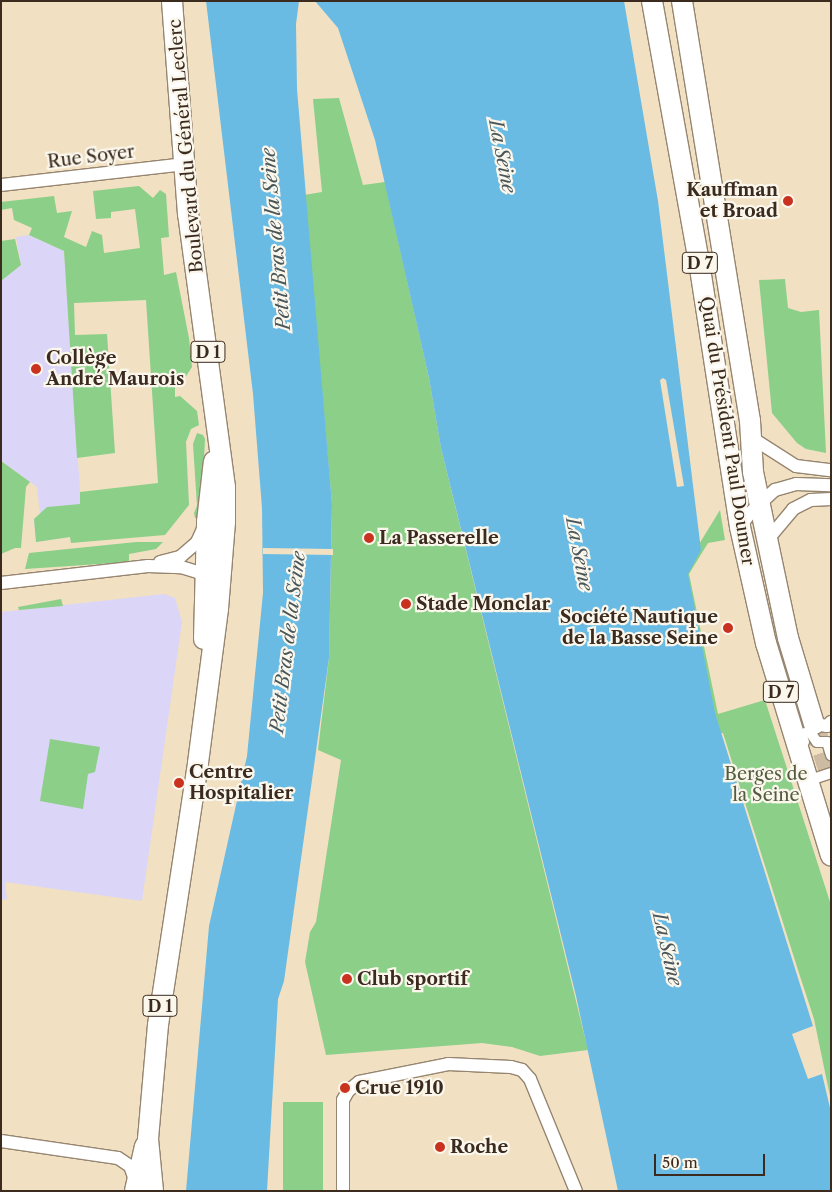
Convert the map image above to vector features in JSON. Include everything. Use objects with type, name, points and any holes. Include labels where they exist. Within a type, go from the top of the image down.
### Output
[{"type":"main road","name":"Boulevard du Général Leclerc","points":[[153,1191],[148,1139],[158,1025],[204,718],[219,596],[225,487],[217,440],[184,164],[172,1]]},
{"type":"main road","name":"Quai du Président Paul Doumer","points":[[652,1],[699,262],[740,527],[766,643],[831,855]]},
{"type":"main road","name":"Quai du Président Paul Doumer","points":[[682,1],[752,438],[750,455],[759,503],[769,538],[788,638],[822,723]]},
{"type":"main road","name":"Boulevard du Général Leclerc","points":[[204,718],[204,568],[207,522],[217,440]]},
{"type":"main road","name":"Boulevard du Général Leclerc","points":[[135,1185],[148,1139]]},
{"type":"street","name":"Rue Soyer","points":[[1,185],[184,164]]},
{"type":"street","points":[[752,438],[796,466],[831,470]]},
{"type":"street","points":[[740,527],[759,503],[775,490],[788,486],[831,485]]},
{"type":"street","points":[[769,538],[793,509],[812,500],[831,500]]},
{"type":"street","points":[[148,566],[180,557],[196,542],[207,522]]},
{"type":"street","points":[[180,557],[213,571],[219,596]]},
{"type":"street","points":[[1,583],[148,566],[204,568]]},
{"type":"street","points":[[831,755],[827,742],[817,742],[810,732],[801,734],[831,824]]},
{"type":"street","points":[[816,778],[831,773]]},
{"type":"street","points":[[343,1191],[343,1100],[359,1082],[448,1064],[511,1067],[522,1070],[530,1079],[576,1191]]},
{"type":"street","points":[[1,1141],[118,1158],[130,1166],[135,1185]]},
{"type":"shaded area","name":"Collège André Maurois","points":[[29,235],[64,251],[83,535],[36,542],[34,519],[40,514],[37,487],[1,461],[1,281],[21,265],[16,237]]},
{"type":"shaded area","points":[[164,594],[175,598],[182,622],[142,901],[5,882],[7,899],[1,900],[1,612]]},
{"type":"green space","name":"Stade Monclar","points":[[339,98],[363,185],[385,182],[429,378],[441,448],[588,1050],[540,1056],[512,1047],[482,1043],[326,1055],[305,962],[310,932],[316,922],[341,760],[318,750],[329,658],[332,504],[304,195],[322,192],[313,99]]},
{"type":"green space","points":[[139,186],[153,198],[160,190],[166,194],[169,237],[161,238],[164,275],[176,272],[189,338],[192,367],[181,384],[175,385],[175,397],[180,396],[197,411],[199,425],[191,429],[186,442],[189,505],[165,535],[71,543],[70,537],[36,542],[34,519],[47,507],[80,504],[80,492],[158,483],[146,300],[74,303],[75,335],[107,334],[115,453],[77,458],[64,251],[29,235],[32,228],[14,220],[12,208],[1,210],[1,202],[54,196],[57,213],[72,211],[64,237],[86,247],[92,231],[102,235],[104,253],[140,248],[135,209],[111,212],[111,218],[96,219],[93,191]]},
{"type":"green space","points":[[15,239],[21,265],[1,281],[1,241]]},
{"type":"green space","points":[[785,279],[788,308],[801,312],[819,310],[826,453],[806,449],[797,443],[772,413],[759,280]]},
{"type":"green space","points":[[197,433],[203,435],[205,439],[201,518],[195,518],[194,513],[197,506],[193,444]]},
{"type":"green space","points":[[1,461],[30,482],[26,487],[21,548],[15,548],[1,554]]},
{"type":"green space","name":"Berges de la Seine","points":[[720,510],[725,540],[708,543],[689,574],[718,714],[765,700],[831,905],[831,1101],[814,1019],[723,733],[715,734],[682,572]]},
{"type":"green space","points":[[136,542],[163,542],[156,549],[129,554],[129,562],[25,569],[29,553]]},
{"type":"green space","points":[[61,599],[63,606],[19,610],[18,607]]},
{"type":"green space","points":[[50,739],[100,747],[95,772],[88,774],[83,809],[40,801]]},
{"type":"green space","points":[[283,1102],[323,1102],[323,1191],[283,1191]]},
{"type":"water","name":"Petit Bras de la Seine","points":[[206,1],[299,1],[296,24],[297,89],[332,504],[329,658],[284,981],[278,999],[267,1191],[186,1191],[209,926],[247,756],[263,593],[262,508],[253,394]]},
{"type":"water","name":"La Seine","points":[[315,1],[624,1],[658,201],[701,550],[688,574],[715,713],[813,1026],[792,1034],[808,1079],[822,1074],[831,1112],[831,1191],[618,1191],[576,996],[441,448],[429,378],[375,140],[338,28]]},
{"type":"pier","points":[[663,378],[666,380],[684,486],[677,487],[660,380]]},
{"type":"pier","points":[[263,548],[333,549],[333,555],[263,554]]},
{"type":"tunnel","points":[[814,724],[831,779]]},
{"type":"place","name":"Kauffman et Broad","points":[[788,201]]},
{"type":"place","name":"Collège André Maurois","points":[[36,369]]},
{"type":"place","name":"La Passerelle","points":[[369,538]]},
{"type":"place","name":"Stade Monclar","points":[[406,604]]},
{"type":"place","name":"Société Nautique de la Basse Seine","points":[[728,628]]},
{"type":"place","name":"Centre Hospitalier","points":[[179,783]]},
{"type":"place","name":"Club sportif","points":[[347,979]]},
{"type":"place","name":"Crue 1910","points":[[345,1088]]},
{"type":"place","name":"Roche","points":[[440,1147]]}]
